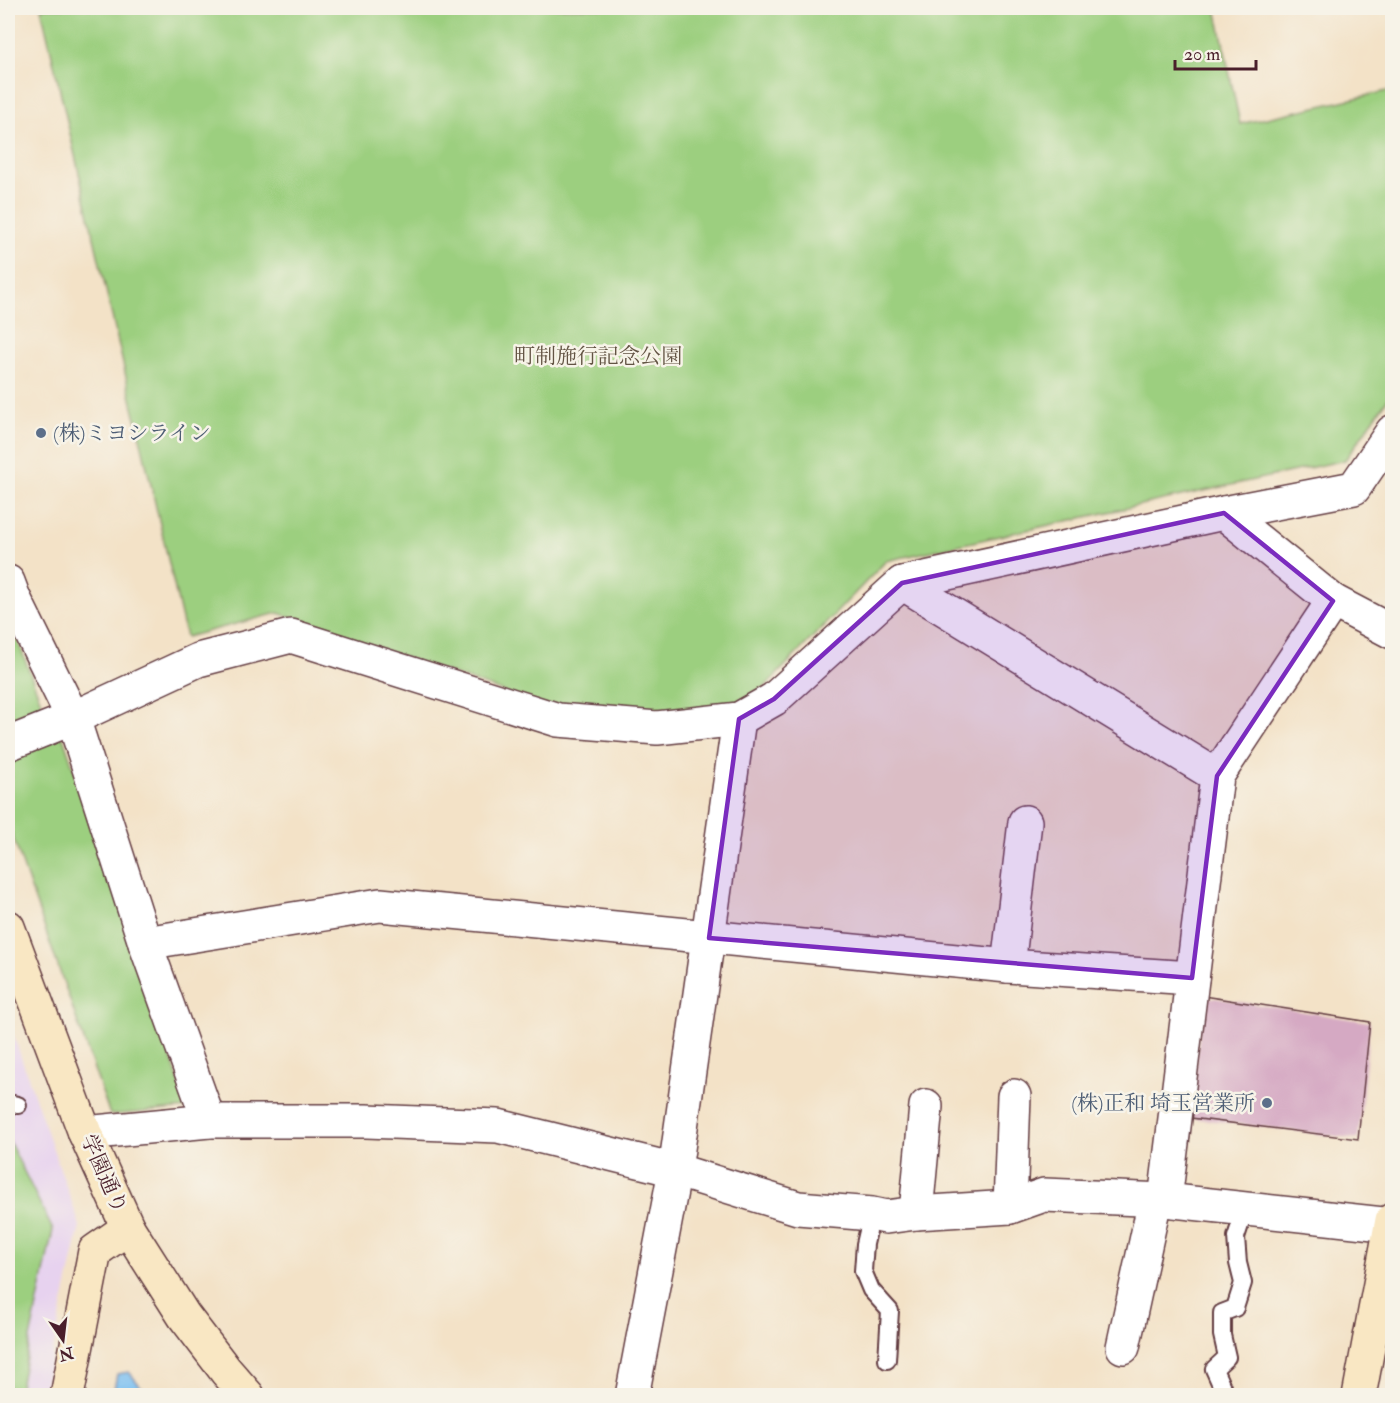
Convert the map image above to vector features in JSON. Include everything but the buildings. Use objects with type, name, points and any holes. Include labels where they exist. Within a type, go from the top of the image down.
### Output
[{"type":"street","points":[[8,744],[73,718],[198,660],[291,636],[558,720],[657,728],[739,719],[774,699],[902,583],[1224,513],[1354,488],[1392,432]]},
{"type":"street","points":[[1224,513],[1333,601],[1392,632]]},
{"type":"street","points":[[8,582],[73,718],[145,943],[209,1120]]},
{"type":"street","points":[[902,583],[1217,776]]},
{"type":"street","points":[[1123,1347],[1160,1200],[1192,978],[1217,776],[1333,601]]},
{"type":"street","points":[[632,1395],[675,1170],[739,719]]},
{"type":"street","points":[[1008,966],[1025,822]]},
{"type":"street","points":[[145,943],[380,904],[1008,966],[1192,978]]},
{"type":"street","name":"学園通り","points":[[8,927],[85,1133],[128,1228],[184,1316],[226,1371],[248,1395]]},
{"type":"street","points":[[1010,1207],[1014,1096]]},
{"type":"street","points":[[916,1213],[926,1106]]},
{"type":"street","points":[[85,1133],[209,1120],[366,1121],[498,1126],[675,1170],[798,1208],[886,1217],[1010,1207],[1044,1196],[1160,1200],[1392,1223],[1359,1395]]},
{"type":"street","points":[[67,1395],[95,1251],[128,1228]]},
{"type":"lane","points":[[1226,1395],[1214,1369],[1227,1357],[1222,1335],[1221,1313],[1235,1308],[1243,1283],[1238,1263],[1236,1237],[1245,1210]]},
{"type":"lane","points":[[872,1214],[865,1244],[863,1271],[871,1290],[890,1311],[887,1360]]},
{"type":"highlighted area","points":[[1224,513],[1333,601],[1217,776],[1192,978],[709,938],[739,719],[774,699],[902,583]]},
{"type":"shaded area","points":[[8,1020],[80,1226],[43,1395],[8,1395]]},
{"type":"green space","name":"町制施行記念公園","points":[[41,8],[1216,8],[1240,124],[1392,90],[1392,393],[1345,460],[886,561],[757,695],[723,709],[657,715],[544,706],[278,613],[186,637]]},
{"type":"green space","points":[[8,615],[46,715],[8,729]]},
{"type":"green space","points":[[62,734],[188,1108],[110,1115],[8,823],[8,757]]},
{"type":"green space","points":[[8,1139],[53,1230],[18,1396],[8,1395]]},
{"type":"water","points":[[129,1372],[148,1395],[113,1395],[117,1374]]},
{"type":"place","name":"(株)ミヨシライン","points":[[41,433]]},
{"type":"place","name":"(株)正和 埼玉営業所","points":[[1267,1103]]}]
